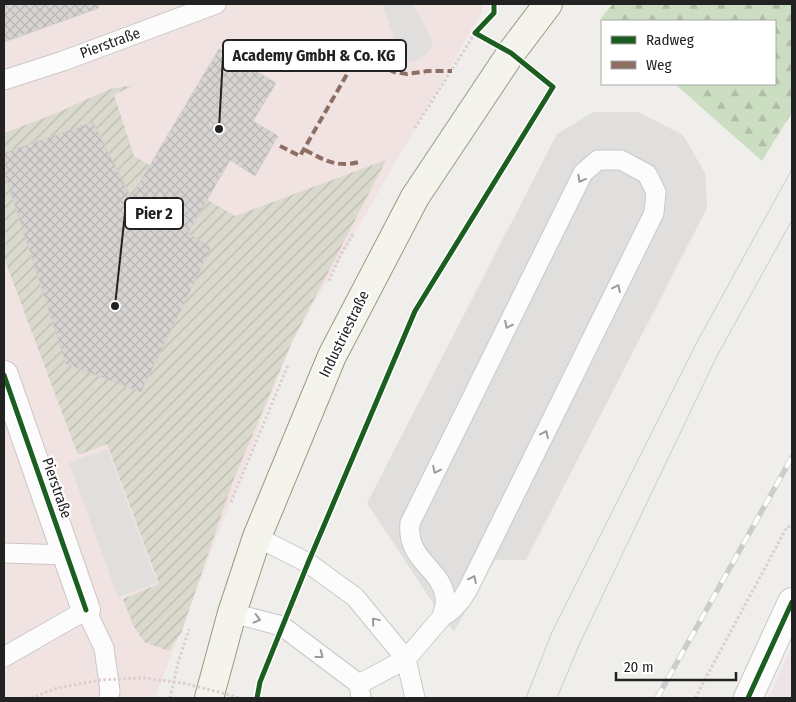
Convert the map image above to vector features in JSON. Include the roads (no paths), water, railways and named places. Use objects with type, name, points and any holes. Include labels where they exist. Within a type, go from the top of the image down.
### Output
[{"type":"main road","name":"Industriestraße","points":[[209,698],[232,613],[257,537],[332,356],[415,197],[511,53],[548,4]]},
{"type":"street","name":"Pierstraße","points":[[5,383],[86,610]]},
{"type":"street","points":[[748,698],[792,602]]},
{"type":"lane","name":"Pierstraße","points":[[4,80],[63,61],[216,4]]},
{"type":"lane","points":[[232,613],[282,626],[360,691],[406,659],[442,617],[461,600],[654,213],[656,192],[646,174],[621,160],[598,160],[583,173],[410,523],[409,533],[412,543],[419,557],[436,577],[445,597],[442,617]]},
{"type":"lane","points":[[257,537],[308,563],[355,597],[406,659],[415,698]]},
{"type":"lane","points":[[4,553],[67,555]]},
{"type":"lane","points":[[4,657],[86,610],[104,648],[110,691],[109,698]]},
{"type":"tram line","points":[[526,698],[552,632],[697,342],[792,169]]},
{"type":"tram line","points":[[557,698],[580,643],[717,356],[792,220]]},
{"type":"railway","points":[[657,698],[792,457]]},
{"type":"place","name":"Academy GmbH & Co. KG","points":[[219,129]]},
{"type":"place","name":"Pier 2","points":[[115,306]]}]
